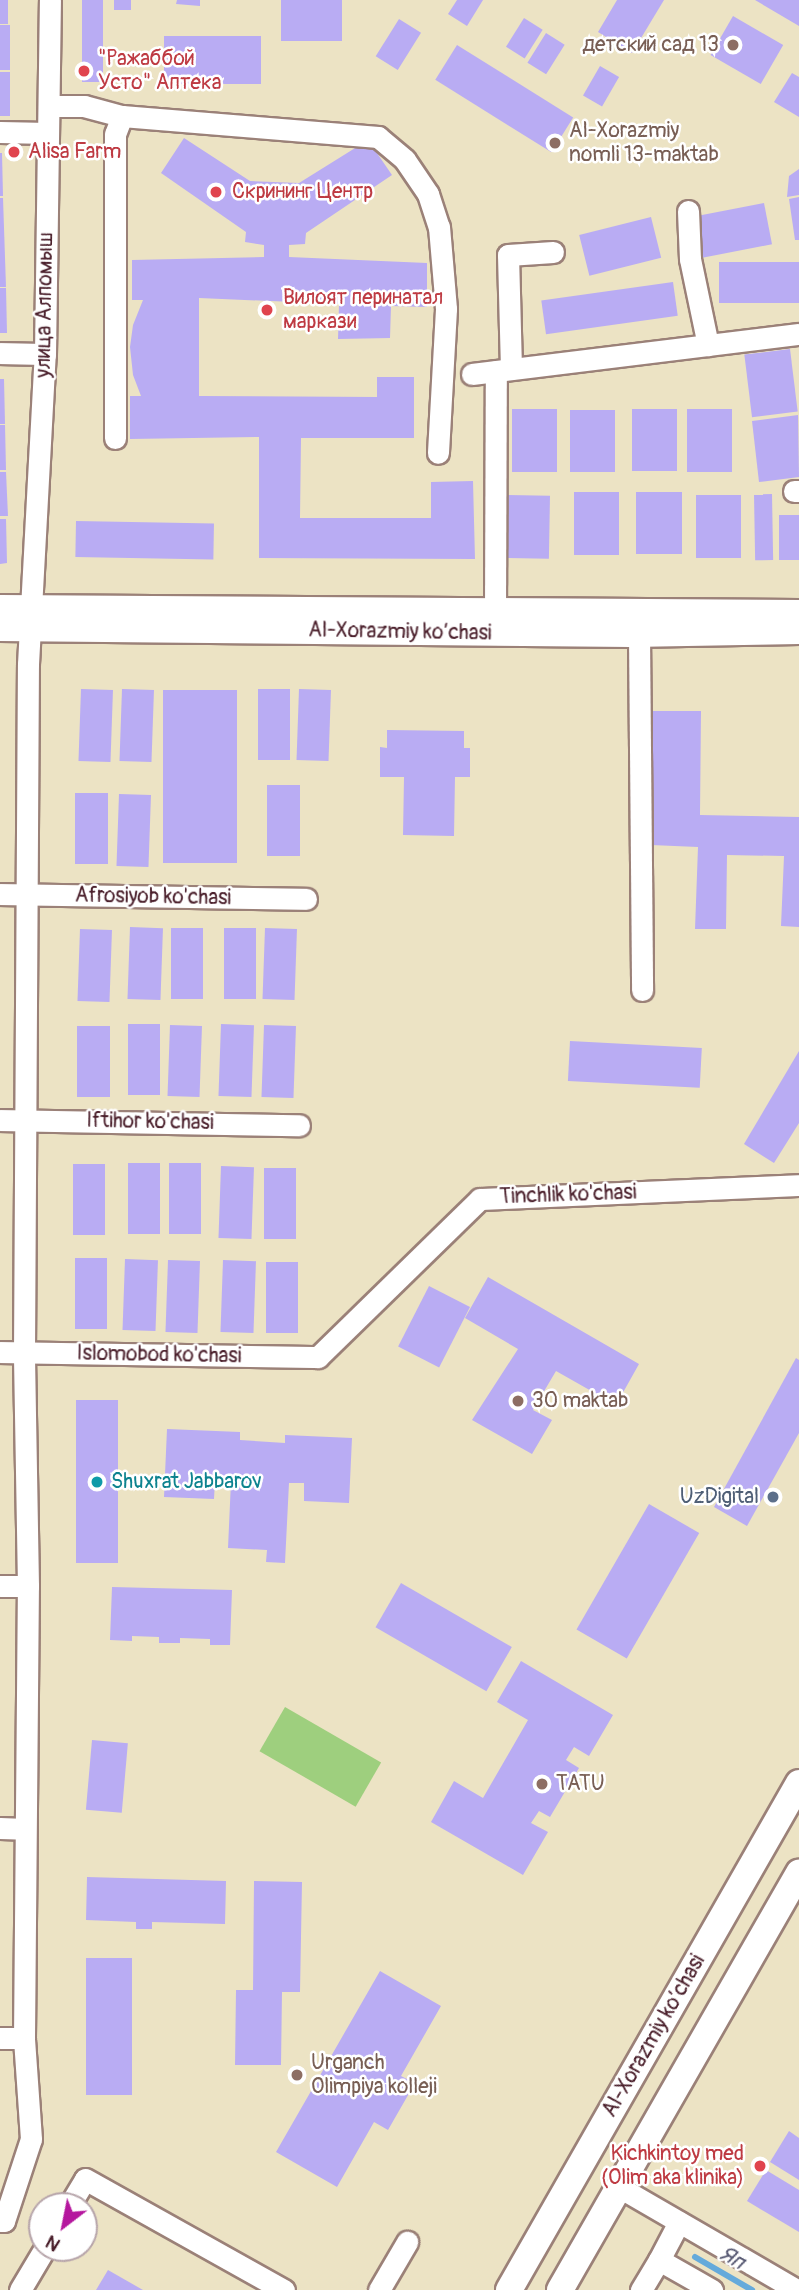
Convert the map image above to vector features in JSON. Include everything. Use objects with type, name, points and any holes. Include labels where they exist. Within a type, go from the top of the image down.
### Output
[{"type":"main road","name":"Al-Xorazmiy ko’chasi","points":[[0,608],[32,619],[639,634],[799,631]]},
{"type":"main road","name":"Al-Xorazmiy ko’chasi","points":[[0,628],[32,619],[799,612]]},
{"type":"main road","name":"Al-Xorazmiy ko’chasi","points":[[509,2290],[799,1783]]},
{"type":"main road","points":[[560,2290],[799,1873]]},
{"type":"street","name":"улица Алпомыш","points":[[2,2221],[31,2139],[24,2038],[28,1586],[24,1353],[28,664],[45,354],[50,0]]},
{"type":"street","points":[[49,106],[84,106],[122,116],[377,137],[405,160],[428,194],[439,227],[446,309],[438,453]]},
{"type":"street","points":[[115,438],[115,134],[122,116]]},
{"type":"street","points":[[0,132],[48,132]]},
{"type":"street","points":[[688,211],[691,258],[708,345]]},
{"type":"street","points":[[495,613],[508,255],[553,252]]},
{"type":"street","points":[[472,374],[799,334]]},
{"type":"street","points":[[0,353],[45,354]]},
{"type":"street","points":[[639,634],[642,989]]},
{"type":"street","name":"Afrosiyob ko'chasi","points":[[0,894],[306,899]]},
{"type":"street","name":"Iftihor ko'chasi","points":[[0,1120],[299,1125]]},
{"type":"street","name":"Tinchlik ko'chasi","points":[[317,1357],[480,1199],[799,1185]]},
{"type":"street","name":"Islomobod ko'chasi","points":[[0,1352],[317,1357]]},
{"type":"street","points":[[0,1586],[28,1586]]},
{"type":"street","points":[[0,1828],[25,1829]]},
{"type":"street","points":[[0,2038],[24,2038]]},
{"type":"street","points":[[77,2192],[85,2179],[272,2287]]},
{"type":"street","points":[[619,2187],[797,2290]]},
{"type":"street","points":[[641,2290],[679,2222]]},
{"type":"street","points":[[379,2290],[407,2242]]},
{"type":"street","points":[[659,2260],[712,2290]]},
{"type":"street","points":[[20,2290],[37,2262]]},
{"type":"green space","points":[[285,1707],[381,1762],[356,1807],[260,1751]]},
{"type":"building","points":[[0,0],[8,0],[8,24],[0,24]]},
{"type":"building","points":[[82,0],[103,0],[103,82],[82,82]]},
{"type":"building","points":[[114,0],[131,0],[131,10],[114,10]]},
{"type":"building","points":[[177,0],[200,0],[200,6],[176,4]]},
{"type":"building","points":[[281,0],[342,0],[342,41],[281,41]]},
{"type":"building","points":[[457,0],[483,0],[467,26],[448,14]]},
{"type":"building","points":[[617,0],[664,0],[632,53],[598,32]]},
{"type":"building","points":[[755,0],[799,0],[799,26]]},
{"type":"building","points":[[733,16],[783,45],[761,84],[710,55]]},
{"type":"building","points":[[524,18],[543,30],[525,58],[506,47]]},
{"type":"building","points":[[399,19],[421,33],[398,70],[376,56]]},
{"type":"building","points":[[0,25],[10,25],[10,70],[0,70]]},
{"type":"building","points":[[546,33],[565,45],[546,74],[527,63]]},
{"type":"building","points":[[164,36],[261,36],[261,84],[164,84]]},
{"type":"building","points":[[457,45],[573,118],[551,152],[435,80]]},
{"type":"building","points":[[600,66],[619,77],[602,106],[583,95]]},
{"type":"building","points":[[0,72],[10,72],[10,116],[0,116]]},
{"type":"building","points":[[792,73],[799,77],[799,117],[774,102]]},
{"type":"building","points":[[184,138],[250,181],[299,183],[368,140],[392,175],[306,233],[305,244],[289,245],[289,257],[427,263],[427,307],[391,306],[390,338],[338,339],[339,304],[199,298],[199,396],[377,397],[377,377],[414,377],[414,438],[301,438],[300,518],[431,518],[431,482],[473,481],[475,559],[259,558],[259,437],[130,439],[130,396],[141,396],[133,375],[130,347],[133,325],[143,300],[132,300],[132,260],[264,257],[264,245],[245,242],[246,232],[161,173]]},
{"type":"building","points":[[2,153],[3,196],[0,196]]},
{"type":"building","points":[[799,169],[799,195],[787,197],[789,176]]},
{"type":"building","points":[[799,197],[799,240],[795,240],[789,199]]},
{"type":"building","points":[[0,198],[3,198],[6,287],[0,287]]},
{"type":"building","points":[[764,203],[772,244],[702,258],[694,217]]},
{"type":"building","points":[[651,217],[661,258],[589,276],[579,235]]},
{"type":"building","points":[[719,262],[799,262],[799,303],[719,303]]},
{"type":"building","points":[[673,282],[678,316],[546,334],[541,301]]},
{"type":"building","points":[[0,288],[6,288],[7,333],[0,333]]},
{"type":"building","points":[[790,349],[798,412],[752,417],[744,355]]},
{"type":"building","points":[[0,379],[4,379],[5,424],[0,424]]},
{"type":"building","points":[[512,409],[557,409],[557,472],[512,472]]},
{"type":"building","points":[[632,409],[677,409],[677,471],[632,471]]},
{"type":"building","points":[[687,409],[732,409],[732,472],[687,472]]},
{"type":"building","points":[[570,410],[615,410],[615,472],[570,472]]},
{"type":"building","points":[[798,415],[799,477],[759,482],[752,421]]},
{"type":"building","points":[[0,425],[5,425],[6,470],[0,470]]},
{"type":"building","points":[[0,472],[6,472],[8,516],[0,516]]},
{"type":"building","points":[[574,492],[619,492],[619,555],[574,555]]},
{"type":"building","points":[[636,492],[682,492],[682,554],[636,554]]},
{"type":"building","points":[[754,494],[772,494],[773,560],[755,560]]},
{"type":"building","points":[[504,495],[550,496],[549,559],[503,558]]},
{"type":"building","points":[[696,495],[741,495],[741,558],[696,558]]},
{"type":"building","points":[[779,515],[799,515],[799,560],[779,560]]},
{"type":"building","points":[[0,519],[6,519],[7,563],[0,564]]},
{"type":"building","points":[[76,521],[214,523],[213,559],[75,557]]},
{"type":"building","points":[[81,689],[113,690],[110,762],[78,761]]},
{"type":"building","points":[[122,689],[154,690],[151,762],[119,761]]},
{"type":"building","points":[[258,689],[290,689],[290,760],[258,760]]},
{"type":"building","points":[[299,689],[331,690],[329,761],[297,760]]},
{"type":"building","points":[[163,690],[237,690],[237,863],[163,863]]},
{"type":"building","points":[[653,711],[701,711],[700,815],[799,817],[799,927],[781,926],[784,856],[727,855],[726,929],[695,929],[698,847],[651,845]]},
{"type":"building","points":[[387,730],[464,731],[464,748],[470,748],[470,777],[455,777],[454,836],[403,835],[404,777],[380,777],[380,747],[387,748]]},
{"type":"building","points":[[267,785],[300,785],[300,856],[267,856]]},
{"type":"building","points":[[75,793],[108,793],[108,864],[75,864]]},
{"type":"building","points":[[119,794],[151,795],[148,867],[116,866]]},
{"type":"building","points":[[130,927],[163,928],[160,1000],[127,999]]},
{"type":"building","points":[[171,928],[203,928],[203,999],[171,999]]},
{"type":"building","points":[[224,928],[256,928],[256,999],[224,999]]},
{"type":"building","points":[[265,928],[297,929],[295,1000],[263,999]]},
{"type":"building","points":[[80,929],[112,930],[109,1002],[77,1001]]},
{"type":"building","points":[[128,1024],[160,1024],[160,1095],[128,1095]]},
{"type":"building","points":[[221,1024],[254,1025],[251,1097],[218,1096]]},
{"type":"building","points":[[170,1025],[202,1026],[200,1097],[168,1096]]},
{"type":"building","points":[[264,1025],[296,1026],[293,1098],[261,1097]]},
{"type":"building","points":[[77,1026],[110,1026],[110,1097],[77,1097]]},
{"type":"building","points":[[570,1041],[702,1048],[700,1088],[568,1081]]},
{"type":"building","points":[[799,1051],[799,1123],[774,1163],[744,1144]]},
{"type":"building","points":[[128,1163],[160,1163],[160,1234],[128,1234]]},
{"type":"building","points":[[169,1163],[201,1163],[201,1234],[169,1234]]},
{"type":"building","points":[[73,1164],[105,1164],[105,1235],[73,1235]]},
{"type":"building","points":[[221,1166],[254,1167],[251,1239],[218,1238]]},
{"type":"building","points":[[264,1168],[296,1168],[296,1239],[264,1239]]},
{"type":"building","points":[[75,1258],[107,1258],[107,1329],[75,1329]]},
{"type":"building","points":[[125,1259],[158,1260],[156,1331],[123,1330]]},
{"type":"building","points":[[168,1260],[200,1261],[197,1333],[165,1332]]},
{"type":"building","points":[[223,1260],[256,1261],[253,1333],[220,1332]]},
{"type":"building","points":[[266,1262],[298,1262],[298,1333],[266,1333]]},
{"type":"building","points":[[488,1277],[639,1364],[616,1405],[556,1371],[533,1410],[552,1420],[532,1454],[472,1420],[518,1349],[465,1318]]},
{"type":"building","points":[[429,1286],[470,1307],[439,1367],[398,1347]]},
{"type":"building","points":[[796,1358],[799,1360],[799,1433],[747,1526],[714,1507]]},
{"type":"building","name":"Shuxrat Jabbarov","points":[[76,1400],[118,1400],[118,1563],[76,1563]]},
{"type":"building","points":[[167,1429],[240,1432],[240,1440],[285,1443],[285,1435],[352,1438],[349,1503],[304,1501],[304,1483],[289,1483],[285,1563],[266,1562],[267,1550],[228,1548],[231,1481],[215,1480],[214,1499],[164,1497]]},
{"type":"building","points":[[649,1504],[699,1533],[627,1659],[576,1630]]},
{"type":"building","points":[[401,1583],[512,1647],[486,1691],[376,1627]]},
{"type":"building","points":[[112,1587],[232,1590],[230,1645],[210,1645],[210,1639],[180,1638],[180,1643],[159,1643],[159,1637],[132,1636],[132,1641],[110,1640]]},
{"type":"building","points":[[521,1661],[613,1715],[589,1756],[574,1747],[566,1760],[579,1768],[550,1817],[539,1811],[531,1823],[548,1832],[523,1875],[431,1822],[454,1781],[483,1798],[528,1720],[497,1702]]},
{"type":"building","points":[[92,1740],[128,1743],[122,1813],[86,1810]]},
{"type":"building","points":[[87,1877],[226,1881],[225,1924],[152,1922],[152,1929],[136,1929],[136,1922],[86,1920]]},
{"type":"building","points":[[254,1881],[302,1882],[300,1992],[282,1992],[281,2065],[235,2065],[236,1990],[253,1990]]},
{"type":"building","points":[[86,1958],[132,1958],[132,2095],[86,2095]]},
{"type":"building","points":[[380,1971],[441,2006],[401,2076],[415,2083],[388,2130],[374,2122],[337,2187],[276,2152]]},
{"type":"building","points":[[789,2131],[799,2138],[799,2180],[770,2162]]},
{"type":"building","points":[[766,2170],[799,2190],[799,2232],[747,2201]]},
{"type":"building","points":[[108,2270],[143,2290],[96,2290]]},
{"type":"waterway","name":"Яп","points":[[695,2257],[752,2290]]},
{"type":"place","name":"детский сад 13","points":[[733,45]]},
{"type":"place","name":"\"Ражаббой Усто\" Аптека","points":[[84,71]]},
{"type":"place","name":"Аl-Xоrаzmiy nоmli 13-mаktаb","points":[[555,143]]},
{"type":"place","name":"Alisa Farm","points":[[14,152]]},
{"type":"place","name":"Скрининг Центр","points":[[216,192]]},
{"type":"place","name":"Вилоят перинатал маркази","points":[[267,310]]},
{"type":"place","name":"30 maktab","points":[[518,1401]]},
{"type":"place","name":"Shuxrat Jabbarov","points":[[97,1482]]},
{"type":"place","name":"UzDigital","points":[[773,1497]]},
{"type":"place","name":"TATU","points":[[542,1784]]},
{"type":"place","name":"Urganch Olimpiya kolleji","points":[[297,2075]]},
{"type":"place","name":"Kichkintoy med (Olim aka klinika)","points":[[760,2166]]}]
